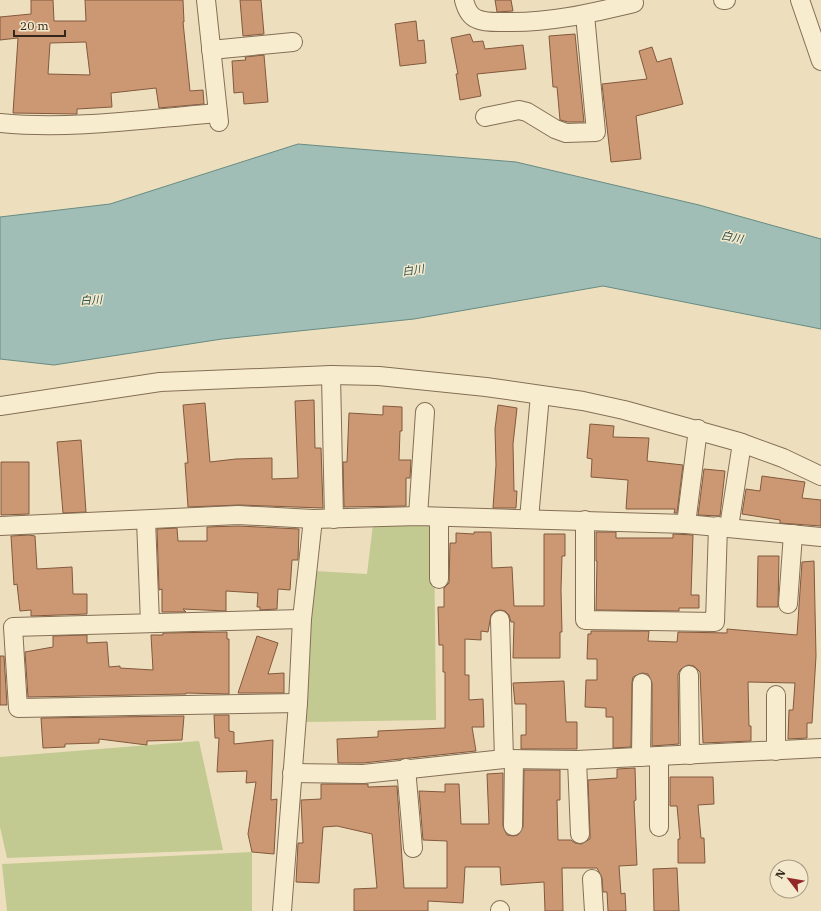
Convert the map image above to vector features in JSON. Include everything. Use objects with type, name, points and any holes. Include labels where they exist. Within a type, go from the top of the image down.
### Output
[{"type":"street","points":[[0,123],[19,125],[84,124],[218,117],[206,0]]},
{"type":"street","points":[[464,0],[469,13],[476,19],[486,22],[543,22],[585,15],[634,3]]},
{"type":"street","points":[[800,0],[821,61]]},
{"type":"street","points":[[485,117],[519,110],[527,112],[555,129],[566,133],[596,132],[585,15]]},
{"type":"street","points":[[211,50],[293,42]]},
{"type":"street","points":[[331,375],[334,519]]},
{"type":"street","points":[[0,406],[160,382],[331,375],[379,376],[486,387],[624,410],[698,429],[742,443],[783,458],[821,476]]},
{"type":"street","points":[[528,518],[540,395]]},
{"type":"street","points":[[418,516],[425,412]]},
{"type":"street","points":[[686,524],[698,429]]},
{"type":"street","points":[[585,520],[585,620],[715,622],[723,527],[742,443]]},
{"type":"street","points":[[0,526],[238,515],[313,519],[418,516],[528,518],[686,524],[821,537]]},
{"type":"street","points":[[439,517],[439,579]]},
{"type":"street","points":[[282,911],[298,703],[302,619],[313,519]]},
{"type":"street","points":[[146,520],[150,623]]},
{"type":"street","points":[[788,604],[793,534]]},
{"type":"street","points":[[298,703],[18,708],[13,627],[302,619]]},
{"type":"street","points":[[500,620],[513,826]]},
{"type":"street","points":[[689,675],[690,755]]},
{"type":"street","points":[[642,683],[650,757],[660,827]]},
{"type":"street","points":[[776,695],[776,750]]},
{"type":"street","points":[[292,773],[363,774],[406,768],[509,760],[577,760],[821,748]]},
{"type":"street","points":[[577,760],[580,834]]},
{"type":"street","points":[[406,768],[413,848]]},
{"type":"street","points":[[592,879],[594,911]]},
{"type":"green space","points":[[373,524],[434,525],[436,720],[306,722],[307,645],[315,571],[367,574]]},
{"type":"green space","points":[[199,741],[223,850],[7,858],[0,827],[0,757]]},
{"type":"green space","points":[[252,852],[252,911],[7,911],[2,864]]},
{"type":"water","name":"白川","points":[[298,144],[516,162],[699,205],[821,239],[821,329],[603,286],[414,319],[222,339],[54,365],[0,359],[0,217],[110,204]]},
{"type":"building","points":[[31,0],[53,0],[54,21],[86,21],[85,0],[183,0],[183,22],[190,91],[203,90],[204,104],[159,108],[156,88],[111,93],[112,107],[77,109],[77,114],[13,113],[18,38],[0,40],[0,17],[31,14]],"holes":[[[86,42],[90,75],[48,74],[50,43]]]},
{"type":"building","points":[[240,0],[261,0],[264,34],[243,36]]},
{"type":"building","points":[[495,0],[511,0],[513,11],[497,12]]},
{"type":"building","points":[[416,21],[418,41],[424,40],[426,63],[400,66],[395,24]]},
{"type":"building","points":[[470,34],[473,42],[483,41],[485,49],[523,45],[526,69],[477,74],[481,96],[460,100],[456,74],[458,74],[451,38]]},
{"type":"building","points":[[575,34],[584,122],[568,122],[560,120],[557,87],[553,87],[549,36]]},
{"type":"building","points":[[652,47],[657,62],[671,58],[683,104],[636,116],[641,159],[611,162],[602,84],[647,79],[639,51]]},
{"type":"building","points":[[264,55],[268,102],[244,104],[243,92],[234,93],[232,61],[246,60],[245,57]]},
{"type":"building","points":[[314,400],[315,448],[321,448],[323,508],[239,505],[188,507],[185,463],[188,463],[183,405],[205,403],[210,462],[236,459],[272,458],[272,479],[298,478],[295,401]]},
{"type":"building","points":[[498,405],[517,408],[513,444],[514,491],[517,491],[516,508],[493,508],[496,465],[495,429]]},
{"type":"building","points":[[383,406],[402,407],[402,431],[400,431],[399,460],[411,460],[410,478],[406,478],[406,506],[344,507],[343,462],[347,462],[349,413],[383,415]]},
{"type":"building","points":[[590,424],[614,426],[613,437],[649,438],[647,461],[683,465],[677,513],[674,513],[675,509],[626,509],[628,480],[591,477],[592,459],[587,458]]},
{"type":"building","points":[[81,440],[86,512],[63,513],[57,442]]},
{"type":"building","points":[[1,462],[29,462],[29,514],[1,515]]},
{"type":"building","points":[[704,469],[725,471],[720,516],[698,515]]},
{"type":"building","points":[[762,476],[805,482],[802,498],[821,500],[821,526],[780,523],[780,520],[742,514],[746,489],[760,491]]},
{"type":"building","points":[[238,526],[299,529],[298,560],[292,560],[290,590],[278,589],[277,609],[260,610],[260,607],[257,607],[258,593],[226,591],[226,611],[183,609],[186,612],[162,612],[162,589],[159,590],[157,529],[177,528],[178,541],[207,541],[207,527]]},
{"type":"building","points":[[474,532],[491,532],[492,568],[512,567],[514,606],[544,606],[544,534],[565,534],[565,556],[562,556],[562,632],[560,632],[560,658],[513,658],[514,622],[511,622],[509,615],[505,611],[495,611],[491,615],[488,632],[481,631],[481,640],[465,639],[465,675],[469,675],[469,700],[483,699],[484,727],[472,727],[476,751],[363,763],[338,763],[337,739],[378,737],[378,731],[445,728],[445,672],[443,672],[443,645],[439,645],[438,607],[444,607],[444,588],[449,583],[450,543],[456,543],[456,533],[474,534]]},
{"type":"building","points":[[596,532],[616,532],[616,538],[673,538],[673,534],[693,535],[691,595],[699,595],[699,608],[679,608],[679,611],[596,610]]},
{"type":"building","points":[[11,536],[35,536],[37,569],[72,567],[73,594],[87,594],[87,614],[31,616],[31,610],[20,611],[17,584],[14,585]]},
{"type":"building","points":[[758,556],[779,556],[778,607],[757,607]]},
{"type":"building","points":[[814,561],[816,656],[812,723],[807,723],[807,738],[788,739],[789,710],[793,710],[795,683],[748,682],[749,726],[751,726],[751,741],[703,743],[700,672],[694,666],[688,665],[680,670],[678,675],[679,744],[652,746],[652,683],[648,674],[642,673],[633,677],[632,683],[631,747],[613,748],[613,717],[606,717],[606,708],[585,707],[586,680],[597,680],[597,659],[587,659],[588,634],[591,634],[591,631],[649,631],[648,641],[677,642],[678,632],[727,633],[727,629],[797,635],[802,562]]},
{"type":"building","points":[[227,632],[227,639],[229,639],[229,694],[186,693],[28,697],[25,652],[53,647],[53,636],[87,635],[87,643],[107,642],[109,667],[120,666],[120,668],[153,670],[151,635],[163,635],[163,633]]},
{"type":"building","points":[[257,636],[278,643],[268,674],[284,673],[284,693],[238,693]]},
{"type":"building","points":[[0,656],[4,656],[7,705],[0,705]]},
{"type":"building","points":[[564,681],[566,722],[577,722],[577,749],[521,749],[521,735],[526,735],[526,704],[515,704],[513,683]]},
{"type":"building","points":[[214,715],[229,715],[229,731],[234,732],[234,744],[273,740],[271,800],[277,799],[274,854],[252,852],[248,834],[256,782],[246,783],[247,771],[217,772],[219,738],[215,738]]},
{"type":"building","points":[[184,716],[182,740],[147,741],[147,745],[99,739],[99,743],[65,744],[65,747],[43,748],[41,718]]},
{"type":"building","points":[[635,768],[636,800],[634,801],[637,865],[619,866],[621,894],[625,893],[626,911],[608,911],[607,892],[603,892],[602,878],[597,868],[562,868],[563,911],[545,911],[544,882],[501,885],[500,867],[465,867],[463,903],[428,901],[428,911],[354,911],[354,889],[377,888],[372,834],[337,826],[323,827],[319,883],[296,882],[298,843],[303,843],[301,800],[321,799],[321,784],[368,784],[368,787],[397,786],[404,888],[447,888],[447,841],[423,840],[419,791],[445,792],[445,784],[459,784],[461,824],[489,824],[487,774],[503,773],[503,826],[507,835],[513,836],[518,835],[523,827],[524,770],[560,770],[560,800],[557,800],[558,840],[571,840],[575,843],[581,844],[590,839],[588,780],[617,778],[617,769]]},
{"type":"building","points":[[670,777],[713,777],[714,804],[698,805],[701,838],[704,838],[705,863],[678,863],[678,839],[680,839],[677,806],[670,806]]},
{"type":"building","points":[[677,868],[679,911],[654,911],[653,869]]}]
